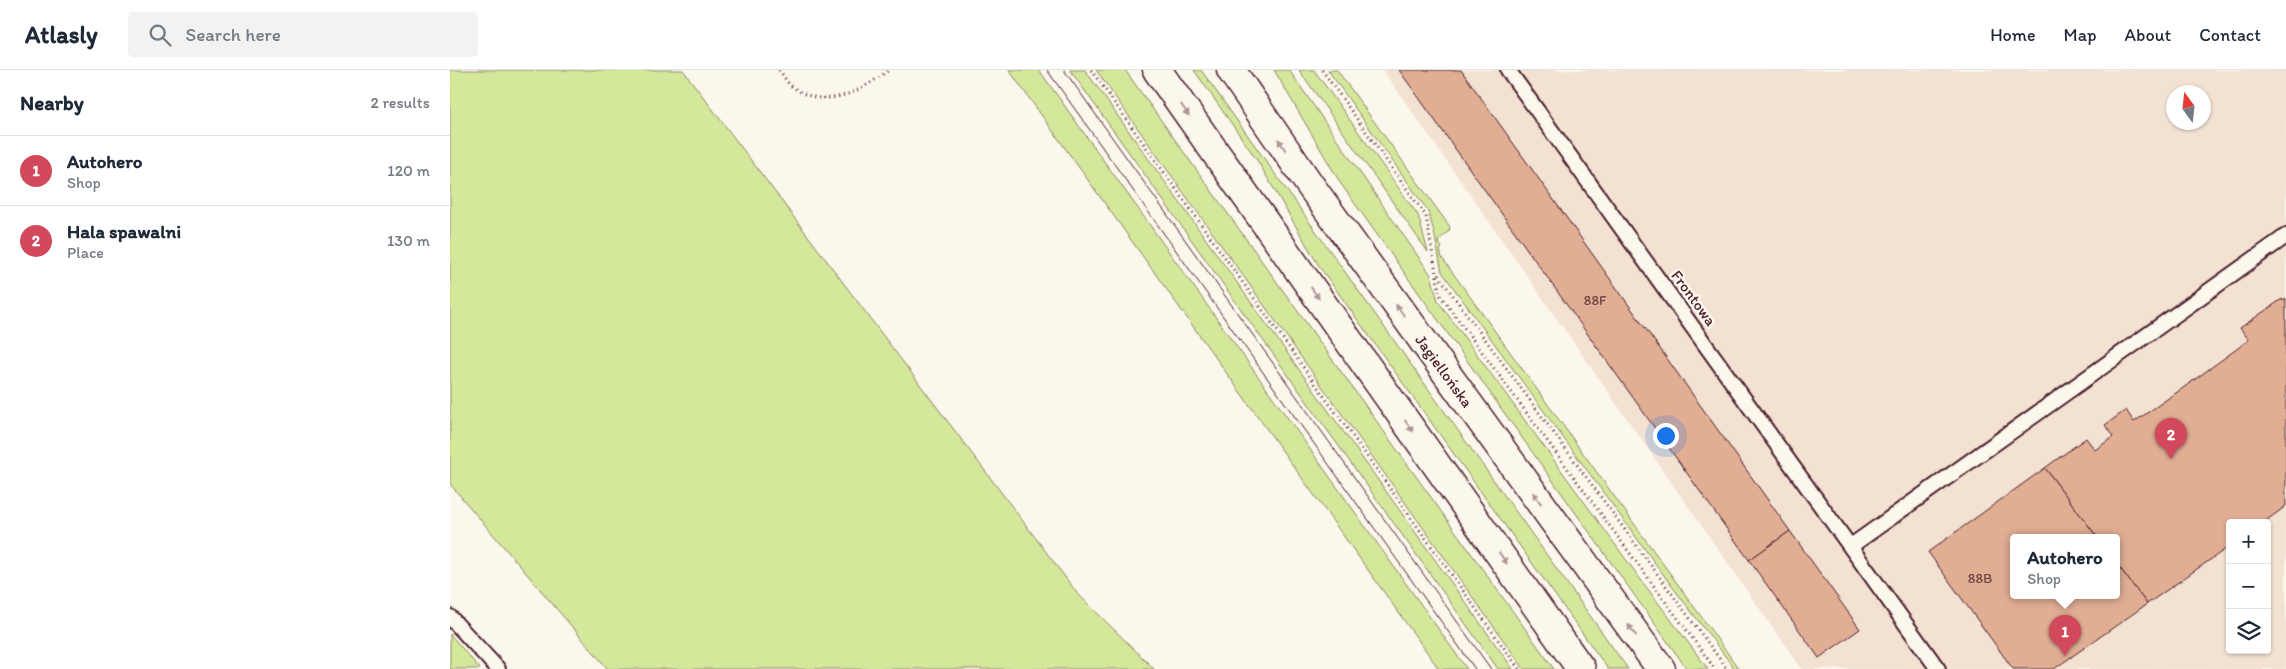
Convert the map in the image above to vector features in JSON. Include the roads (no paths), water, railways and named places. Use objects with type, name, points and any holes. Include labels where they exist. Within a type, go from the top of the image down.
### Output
[{"type":"main road","points":[[1157,70],[1581,669]]},
{"type":"main road","name":"Jagiellońska","points":[[1231,70],[1310,185],[1661,669]]},
{"type":"lane","name":"Frontowa","points":[[1508,70],[1938,669]]},
{"type":"lane","points":[[1851,546],[2286,236]]},
{"type":"lane","points":[[450,617],[498,669]]},
{"type":"tram line","points":[[1047,70],[1475,669]]},
{"type":"tram line","points":[[1064,70],[1491,669]]},
{"type":"place","name":"Hala spawalni","points":[[2171,459]]},
{"type":"place","name":"Autohero","points":[[2065,656]]}]
